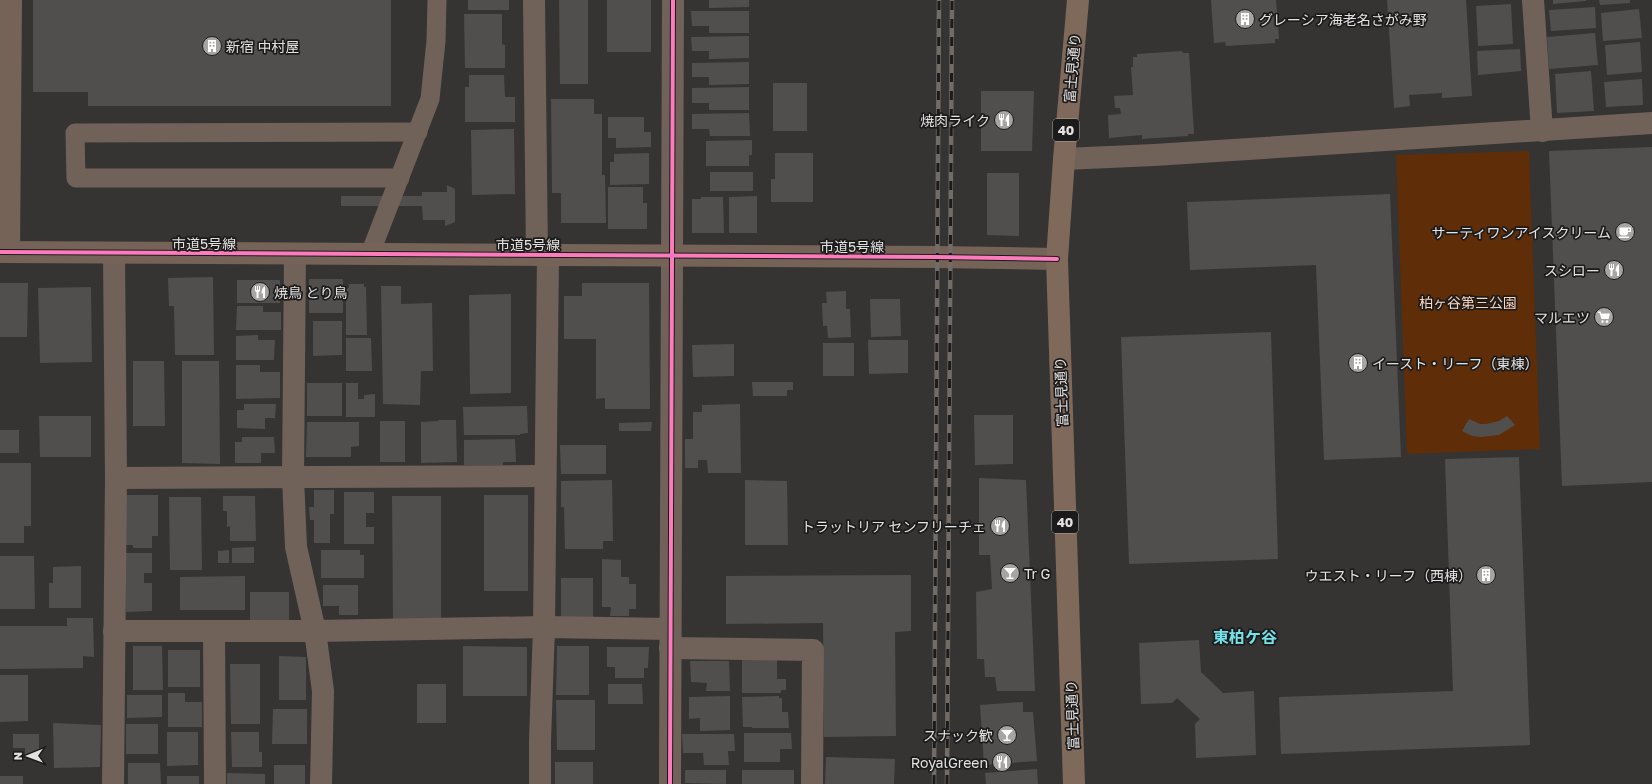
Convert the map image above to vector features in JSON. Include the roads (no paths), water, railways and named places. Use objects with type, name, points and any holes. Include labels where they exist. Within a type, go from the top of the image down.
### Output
[{"type":"main road","name":"富士見通り","points":[[1074,784],[1057,259],[1078,0]]},
{"type":"street","points":[[5,252],[11,0]]},
{"type":"street","points":[[534,0],[542,255],[544,476],[544,627],[540,784]]},
{"type":"street","points":[[670,784],[673,0]]},
{"type":"street","points":[[1533,0],[1542,131]]},
{"type":"street","points":[[1064,159],[1154,155],[1652,123]]},
{"type":"street","name":"市道5号線","points":[[5,252],[1057,259]]},
{"type":"street","points":[[113,784],[116,478],[114,253]]},
{"type":"street","points":[[295,254],[294,477],[296,547],[315,631],[323,690],[321,784]]},
{"type":"street","points":[[116,478],[544,476]]},
{"type":"street","points":[[114,632],[315,631],[544,627],[813,650],[812,784]]},
{"type":"street","points":[[214,631],[215,784]]},
{"type":"lane","points":[[370,254],[430,99],[436,41],[437,0]]},
{"type":"lane","points":[[400,178],[76,178],[75,134],[418,132]]},
{"type":"railway","points":[[934,784],[939,0]]},
{"type":"railway","points":[[947,784],[952,0]]},
{"type":"place","name":"グレーシア海老名さがみ野","points":[[1245,19]]},
{"type":"place","name":"新宿 中村屋","points":[[212,46]]},
{"type":"place","name":"焼肉ライク","points":[[1004,120]]},
{"type":"place","name":"サーティワンアイスクリーム","points":[[1625,232]]},
{"type":"place","name":"スシロー","points":[[1614,270]]},
{"type":"place","name":"焼鳥 とり鳥","points":[[260,292]]},
{"type":"place","name":"マルエツ","points":[[1604,317]]},
{"type":"place","name":"イースト・リーフ（東棟）","points":[[1358,363]]},
{"type":"place","name":"トラットリア センフリーチェ","points":[[1000,526]]},
{"type":"place","name":"Tr G","points":[[1010,573]]},
{"type":"place","name":"ウエスト・リーフ（西棟）","points":[[1486,575]]},
{"type":"place","name":"スナック歓","points":[[1007,735]]},
{"type":"place","name":"RoyalGreen","points":[[1002,762]]},
{"type":"district","name":"東柏ケ谷","points":[[1245,637]]},
{"type":"park label","name":"柏ヶ谷第三公園","points":[[1468,302]]}]
